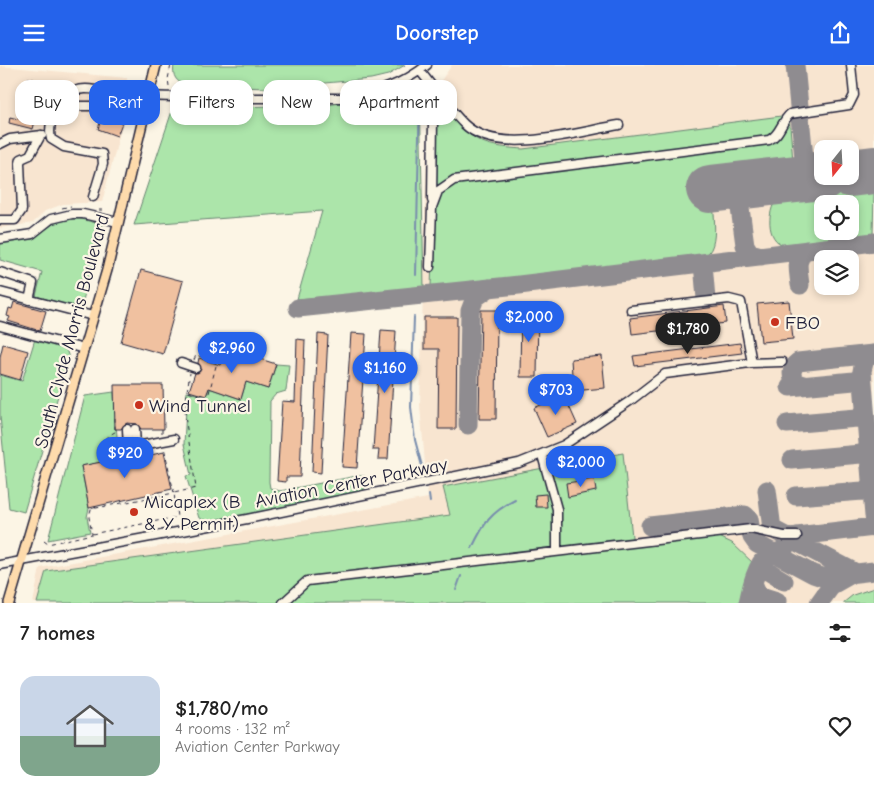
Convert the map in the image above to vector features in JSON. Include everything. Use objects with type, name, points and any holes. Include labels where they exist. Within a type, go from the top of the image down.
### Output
[{"type":"main road","name":"South Clyde Morris Boulevard","points":[[153,80],[156,65]]},
{"type":"main road","name":"South Clyde Morris Boulevard","points":[[10,603],[84,349],[142,125]]},
{"type":"street","points":[[160,97],[340,98],[358,96],[392,87],[428,65]]},
{"type":"street","points":[[432,207],[438,191],[445,185],[463,178],[768,140],[776,135],[784,119],[790,113],[849,105],[854,95],[851,65]]},
{"type":"street","points":[[420,71],[428,80]]},
{"type":"street","points":[[457,115],[464,124],[480,135],[497,141],[520,142],[619,125]]},
{"type":"street","points":[[0,220],[16,220],[20,217],[22,210],[21,159],[30,155],[50,125]]},
{"type":"street","points":[[430,267],[433,125]]},
{"type":"street","points":[[0,144],[10,139],[45,134],[64,147],[102,154],[102,164],[93,197]]},
{"type":"street","points":[[0,239],[32,234],[51,219],[72,214],[118,222]]},
{"type":"street","points":[[0,272],[34,283],[29,300]]},
{"type":"street","points":[[0,292],[93,316]]},
{"type":"street","points":[[631,309],[729,299],[741,302],[752,363],[782,362]]},
{"type":"street","points":[[0,326],[84,349]]},
{"type":"street","points":[[181,363],[192,366]]},
{"type":"street","name":"Aviation Center Parkway","points":[[0,565],[100,548],[519,463],[564,445],[597,424],[661,376],[669,373],[752,363]]},
{"type":"street","points":[[122,449],[123,459],[122,449],[128,430]]},
{"type":"street","points":[[122,449],[174,439]]},
{"type":"street","points":[[542,455],[557,509],[557,551]]},
{"type":"street","points":[[283,603],[307,581],[751,529],[797,536]]},
{"type":"path","points":[[169,87],[168,79],[171,65]]},
{"type":"path","points":[[187,392],[208,397],[217,362],[221,352],[223,353]]},
{"type":"path","points":[[92,534],[89,517],[91,509],[196,488],[186,425],[187,392],[196,355],[217,362]]},
{"type":"path","points":[[114,419],[117,431]]},
{"type":"path","points":[[44,541],[48,544],[177,517],[162,429]]},
{"type":"path","points":[[103,462],[102,445],[106,439],[117,431],[128,430]]},
{"type":"shaded area","points":[[452,65],[874,65],[874,603],[33,603],[40,568],[428,498],[420,406],[427,125],[457,125],[457,80],[441,80]]},
{"type":"shaded area","points":[[0,66],[127,78],[127,80],[89,80],[89,125],[122,125],[102,202],[63,204],[45,211],[33,223],[0,228]]},
{"type":"green space","points":[[174,65],[405,65],[388,75],[371,79],[340,80],[340,82],[330,83],[330,80],[263,80],[263,88],[253,88],[253,80],[178,80],[174,72]]},
{"type":"green space","points":[[340,103],[340,125],[421,125],[424,289],[297,299],[322,211],[134,225],[170,117],[170,125],[253,125],[253,106],[263,106],[263,125],[330,125],[330,105]]},
{"type":"green space","points":[[789,115],[793,161],[709,173],[715,229],[711,249],[706,255],[431,287],[437,125],[457,125],[457,121],[477,140],[496,146],[523,149]]},
{"type":"green space","points":[[864,188],[874,192],[873,235],[859,237],[859,195],[814,195],[814,240],[835,240],[789,246],[781,244],[772,234],[770,227],[773,204],[777,198]]},
{"type":"green space","points":[[78,218],[103,225],[82,304],[77,308],[36,296],[42,272],[0,260],[0,243],[32,239],[56,222]]},
{"type":"green space","points":[[35,339],[66,349],[69,358],[24,512],[9,508],[0,416],[0,375],[22,381]]},
{"type":"green space","points":[[276,364],[289,365],[286,391],[276,394],[270,401],[270,488],[280,491],[357,476],[365,476],[367,486],[362,491],[209,522],[199,518],[186,476],[191,475],[184,444],[187,392],[206,396],[209,388],[241,399],[246,382],[268,389]]},
{"type":"green space","points":[[114,392],[117,437],[106,447],[108,461],[81,466],[89,508],[87,517],[90,532],[48,540],[85,396]]},
{"type":"green space","points":[[623,453],[633,546],[719,537],[732,543],[754,564],[742,603],[37,603],[46,571],[450,515],[443,487]]},
{"type":"green space","points":[[874,588],[874,603],[843,603],[853,595]]},
{"type":"building","points":[[10,117],[15,118],[15,124],[9,123]]},
{"type":"building","points":[[17,125],[34,125],[33,129]]},
{"type":"building","points":[[99,125],[121,125],[117,136],[98,129]]},
{"type":"building","points":[[141,270],[183,281],[163,354],[121,342]]},
{"type":"building","name":"FBO","points":[[789,301],[793,339],[761,342],[757,304]]},
{"type":"building","points":[[14,302],[46,311],[40,331],[8,321],[10,317],[7,316],[9,308],[12,309]]},
{"type":"building","points":[[724,306],[726,323],[632,334],[630,318]]},
{"type":"building","points":[[521,308],[538,309],[537,377],[520,377]]},
{"type":"building","points":[[481,310],[497,310],[496,419],[479,419]]},
{"type":"building","points":[[424,317],[457,317],[456,429],[438,429],[439,349],[424,349]]},
{"type":"building","points":[[381,330],[396,331],[388,459],[378,459],[379,450],[373,450]]},
{"type":"building","points":[[351,333],[366,334],[357,468],[342,467]]},
{"type":"building","points":[[318,334],[328,335],[321,473],[312,472]]},
{"type":"building","points":[[297,339],[305,340],[300,477],[286,477],[286,482],[277,481],[282,401],[295,402]]},
{"type":"building","points":[[740,343],[742,353],[635,366],[633,356]]},
{"type":"building","points":[[3,344],[28,351],[20,380],[0,374],[0,357]]},
{"type":"building","points":[[225,348],[276,364],[268,389],[246,382],[241,399],[209,388],[206,396],[189,391],[195,373],[201,369],[198,363],[199,358],[220,365]]},
{"type":"building","points":[[602,356],[605,388],[573,391],[571,359]]},
{"type":"building","name":"Wind Tunnel","points":[[114,385],[163,385],[164,429],[141,429],[137,424],[127,423],[121,429],[115,429]]},
{"type":"building","points":[[564,395],[577,424],[547,437],[534,408]]},
{"type":"building","points":[[164,452],[172,489],[89,508],[81,466],[127,457],[129,463],[133,465],[137,463],[138,458]]},
{"type":"building","points":[[594,479],[596,491],[568,497],[566,483]]},
{"type":"building","points":[[546,494],[547,507],[536,507],[535,495]]},
{"type":"waterway","points":[[416,275],[419,125]]},
{"type":"waterway","points":[[414,317],[411,407],[415,440],[423,470]]},
{"type":"waterway","points":[[429,495],[430,502]]},
{"type":"waterway","points":[[472,548],[489,519],[499,509],[515,500]]},
{"type":"waterway","points":[[456,590],[461,576]]},
{"type":"taxiway","points":[[795,65],[804,158],[810,168],[814,170]]},
{"type":"taxiway","points":[[737,186],[745,245],[750,253],[761,256]]},
{"type":"taxiway","points":[[298,308],[519,285],[874,242]]},
{"type":"taxiway","points":[[800,285],[799,261],[802,253],[806,250]]},
{"type":"taxiway","points":[[703,263],[706,299]]},
{"type":"taxiway","points":[[468,425],[470,311],[475,298],[489,288]]},
{"type":"taxiway","points":[[803,385],[796,383],[792,375],[793,369],[798,362],[873,354]]},
{"type":"taxiway","points":[[874,354],[865,359],[862,371],[874,516]]},
{"type":"taxiway","points":[[790,387],[854,381],[860,378],[862,372]]},
{"type":"taxiway","points":[[787,424],[857,418],[863,414],[865,409]]},
{"type":"taxiway","points":[[792,460],[861,454],[866,451],[868,446]]},
{"type":"taxiway","points":[[796,496],[863,491],[869,488],[871,482]]},
{"type":"taxiway","points":[[767,490],[772,529],[856,573]]},
{"type":"taxiway","points":[[650,526],[745,515],[749,519],[752,537],[757,544],[813,574],[822,577],[874,571]]},
{"type":"taxiway","points":[[797,536],[874,527]]},
{"type":"taxiway","points":[[748,603],[760,564],[768,555],[784,551]]},
{"type":"taxiway","points":[[767,553],[764,562],[766,570],[784,581]]},
{"type":"taxiway","points":[[819,603],[832,585],[848,576]]},
{"type":"taxiway","points":[[753,583],[758,595],[777,601]]},
{"type":"runway","points":[[859,172],[874,170]]},
{"type":"runway","points":[[710,189],[814,177]]},
{"type":"place","name":"FBO","points":[[775,322]]},
{"type":"place","name":"Wind Tunnel","points":[[139,405]]},
{"type":"place","name":"Micaplex (B & Y Permit)","points":[[134,512]]}]
